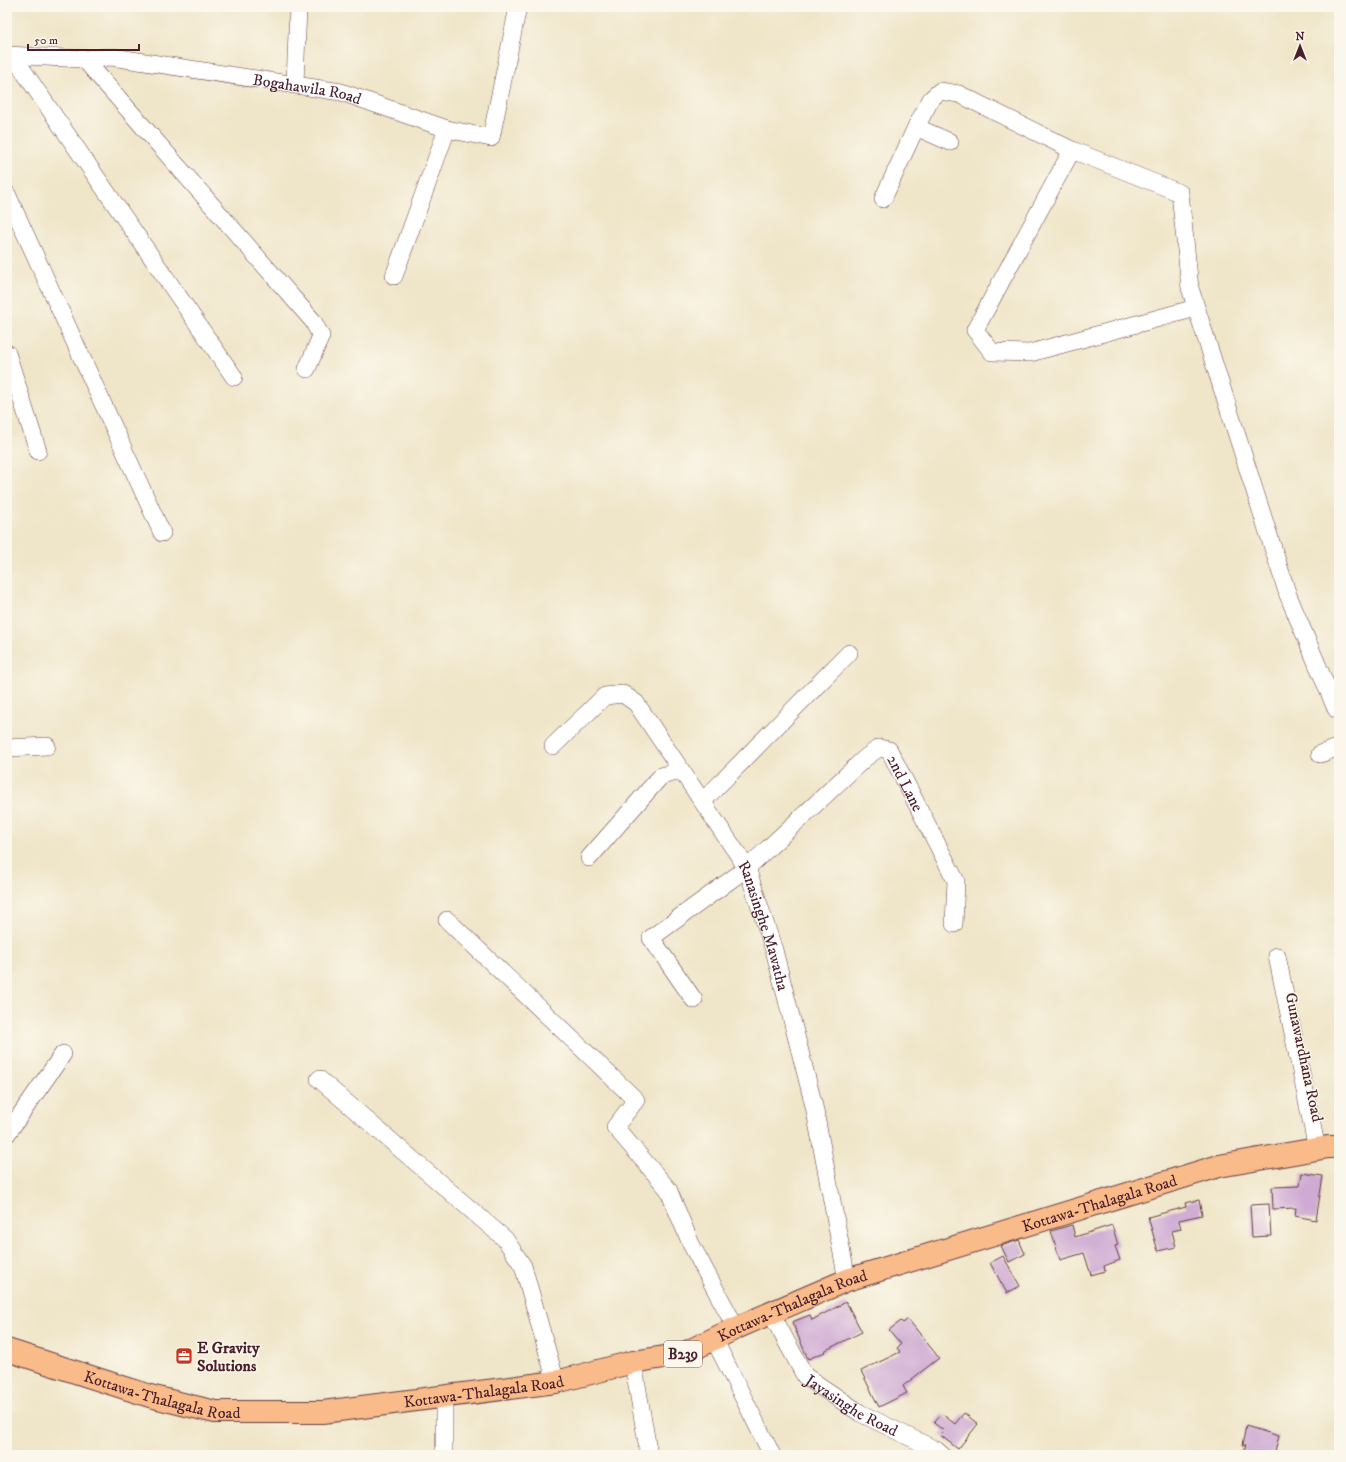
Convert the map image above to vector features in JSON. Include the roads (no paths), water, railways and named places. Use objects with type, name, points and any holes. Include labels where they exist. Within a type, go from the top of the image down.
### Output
[{"type":"main road","name":"Kottawa-Thalagala Road","points":[[7,1350],[150,1396],[214,1412],[323,1412],[556,1382],[633,1362],[683,1354],[736,1328],[847,1280],[1219,1166],[1327,1148]]},
{"type":"street","points":[[295,84],[298,7]]},
{"type":"street","name":"Bogahawila Road","points":[[10,56],[84,58],[112,57],[342,92],[447,129],[491,138],[518,7]]},
{"type":"street","points":[[10,56],[234,377]]},
{"type":"street","points":[[84,58],[313,321],[321,336],[307,369]]},
{"type":"street","points":[[883,199],[916,127],[931,99],[940,91],[958,94],[1072,150],[1180,193],[1190,288],[1196,308],[1288,596],[1336,709],[1339,709]]},
{"type":"street","points":[[916,127],[950,142]]},
{"type":"street","points":[[394,276],[447,129]]},
{"type":"street","points":[[1072,150],[975,330],[992,352],[1030,353],[1196,308]]},
{"type":"street","points":[[7,194],[162,533]]},
{"type":"street","points":[[7,353],[38,451]]},
{"type":"street","points":[[703,801],[848,653]]},
{"type":"street","name":"Ranasinghe Mawatha","points":[[553,746],[605,696],[623,694],[636,703],[747,868],[774,950],[814,1106],[847,1280]]},
{"type":"street","points":[[7,748],[47,746]]},
{"type":"street","points":[[1320,754],[1339,746]]},
{"type":"street","name":"2nd Lane","points":[[747,868],[865,758],[879,748],[889,750],[956,881],[954,924]]},
{"type":"street","points":[[589,858],[661,776],[681,771]]},
{"type":"street","points":[[694,1000],[651,938],[747,868]]},
{"type":"street","points":[[447,920],[636,1100],[615,1126],[668,1189],[691,1244],[736,1328]]},
{"type":"street","points":[[1282,961],[1327,1148]]},
{"type":"street","points":[[7,1134],[63,1054]]},
{"type":"street","points":[[319,1079],[505,1239],[523,1266],[556,1382]]},
{"type":"street","name":"Jayasinghe Road","points":[[771,1313],[805,1376],[860,1413],[936,1450],[942,1455]]},
{"type":"street","points":[[714,1339],[772,1455]]},
{"type":"street","points":[[633,1362],[649,1455]]},
{"type":"street","points":[[444,1396],[444,1455]]},
{"type":"place","name":"E Gravity Solutions","points":[[184,1356]]}]
